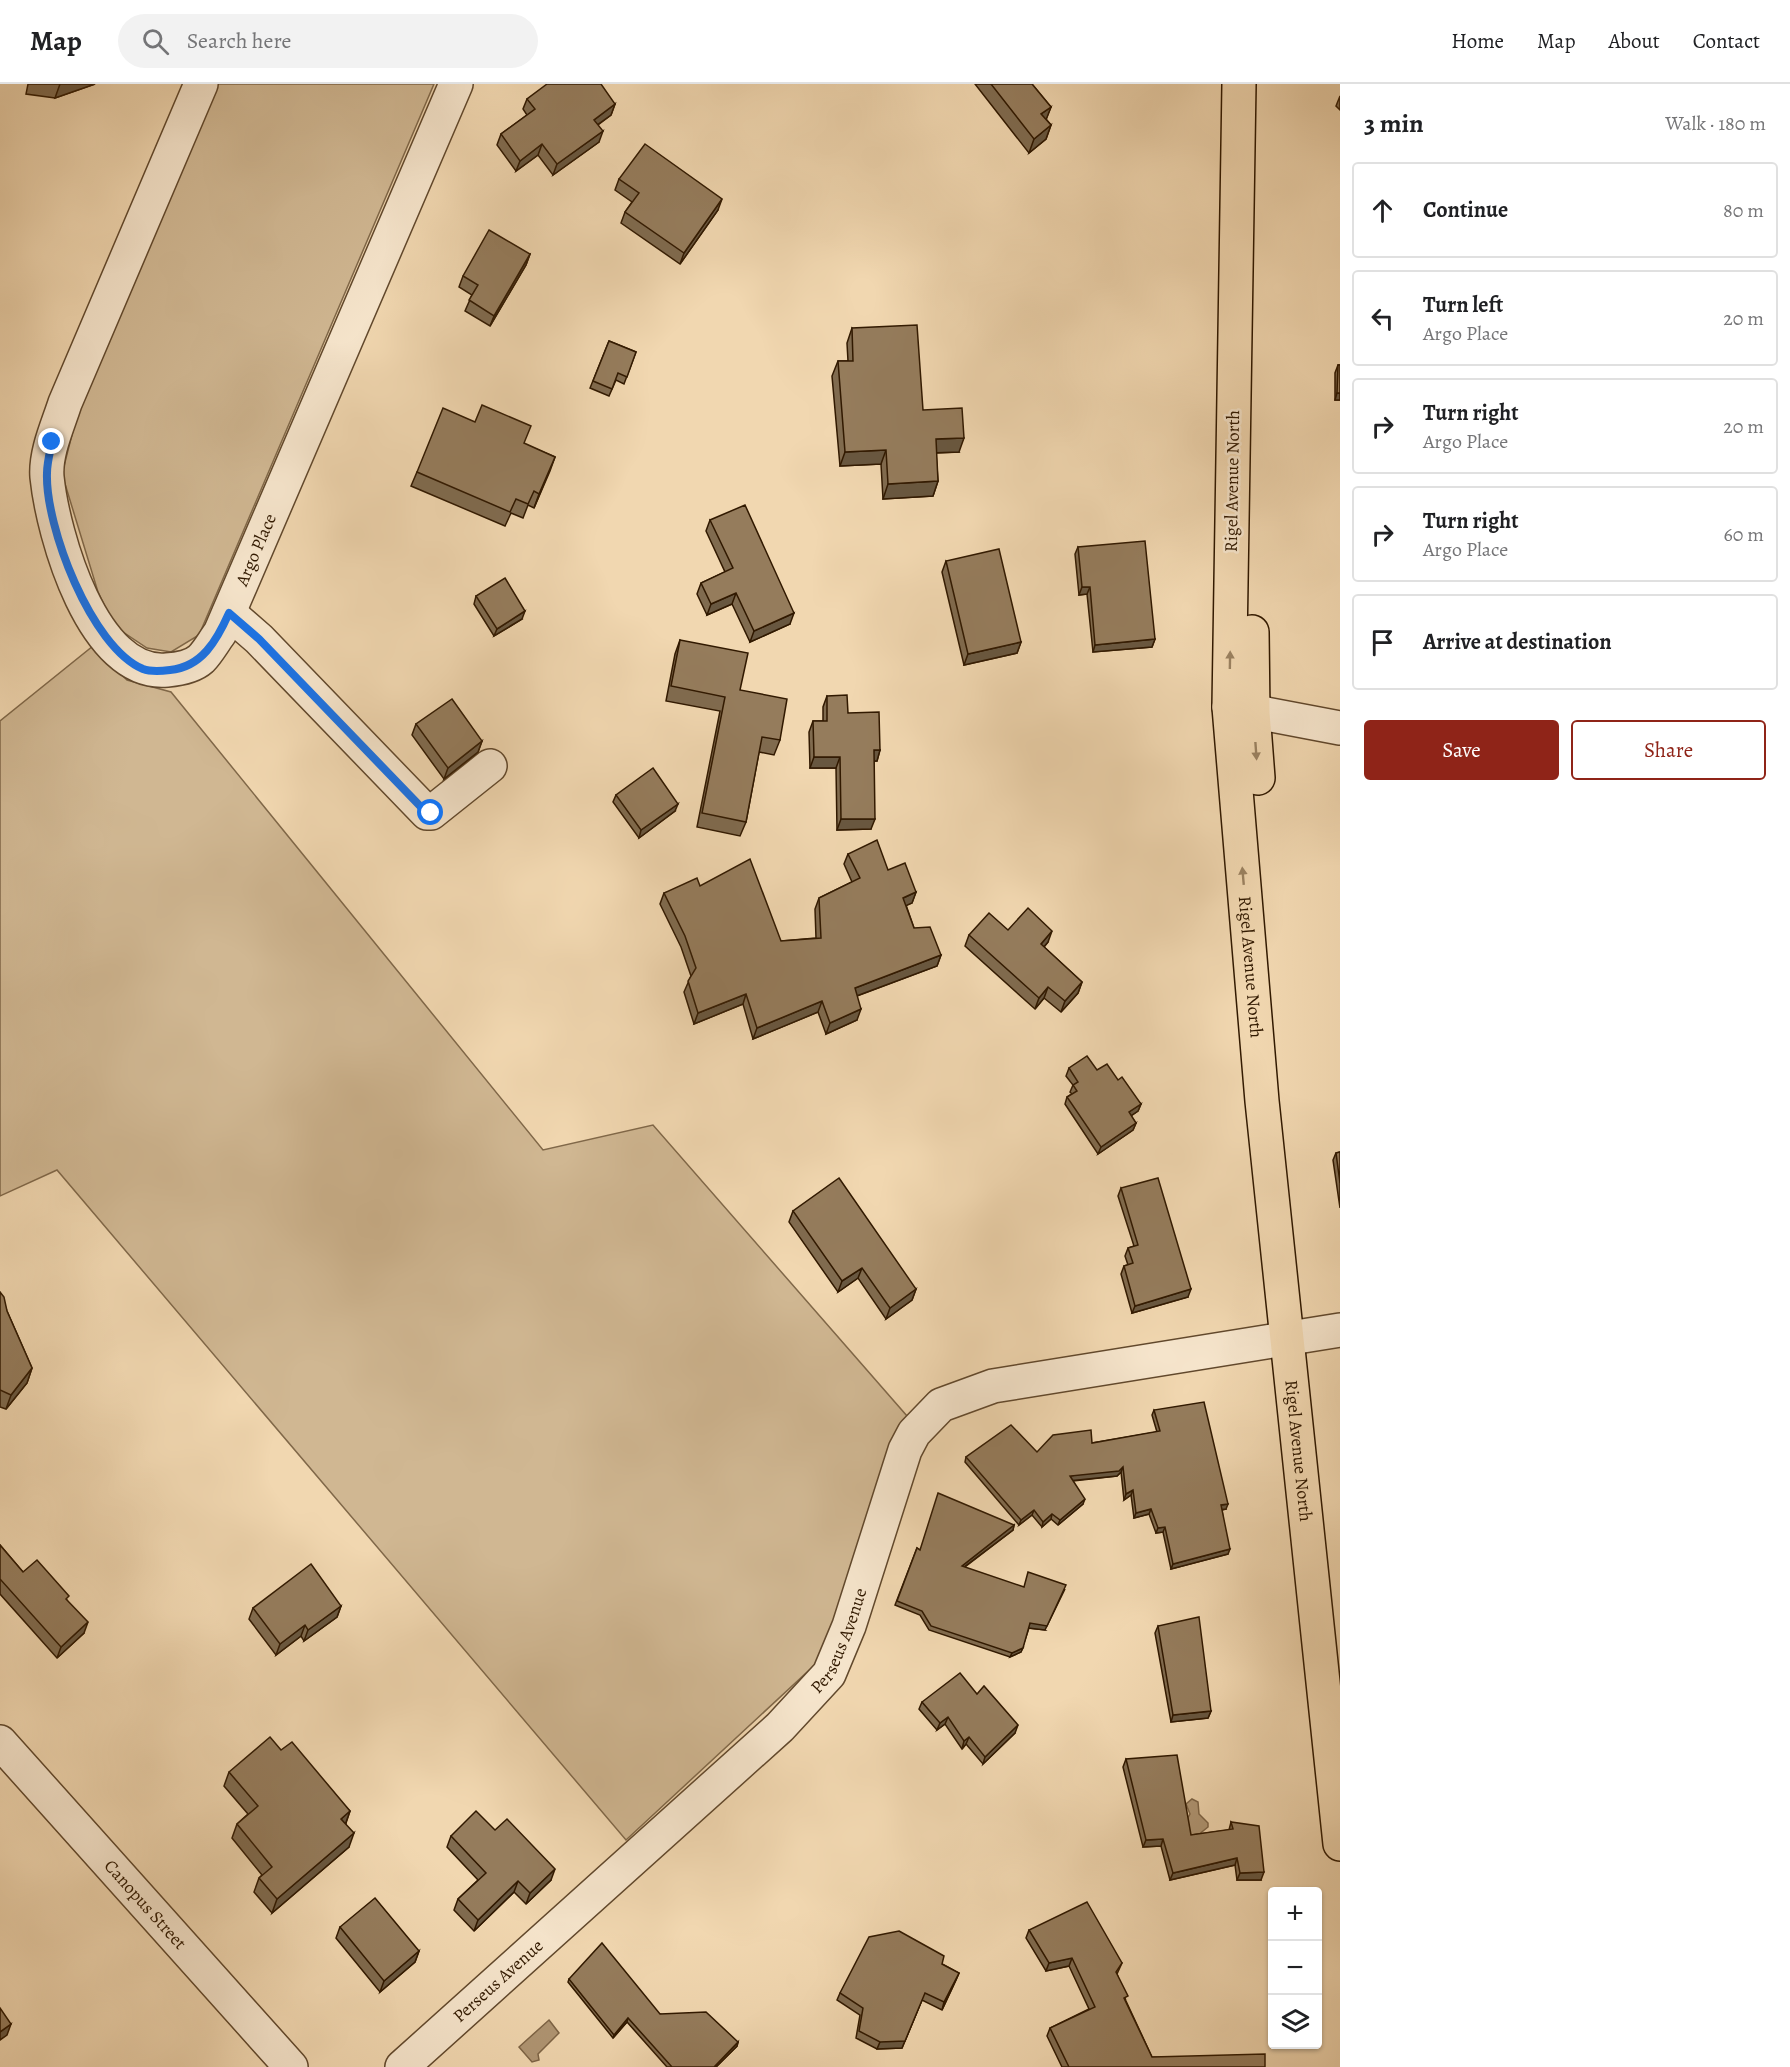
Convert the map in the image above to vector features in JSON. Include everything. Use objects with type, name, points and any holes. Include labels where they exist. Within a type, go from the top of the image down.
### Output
[{"type":"main road","name":"Rigel Avenue North","points":[[1239,84],[1241,710],[1262,1101],[1297,1336],[1340,1663]]},
{"type":"main road","name":"Rigel Avenue North","points":[[1241,710],[1256,84]]},
{"type":"main road","name":"Rigel Avenue North","points":[[1297,1336],[1340,1844]]},
{"type":"street","name":"Argo Place","points":[[201,84],[65,403],[52,442],[47,475],[63,550],[81,600],[100,631],[127,658],[144,669],[180,669],[201,659],[220,633],[456,84]]},
{"type":"street","points":[[229,613],[259,639],[427,813],[431,813],[490,766]]},
{"type":"street","points":[[1241,710],[1340,728]]},
{"type":"street","name":"Perseus Avenue","points":[[402,2067],[780,1727],[829,1674],[849,1626],[905,1450],[926,1418],[941,1405],[993,1386],[1340,1330]]},
{"type":"street","name":"Canopus Street","points":[[0,1742],[291,2067]]},
{"type":"shaded area","points":[[214,84],[434,84],[199,635],[171,652],[147,648],[114,626],[98,592],[62,474],[81,399]]},
{"type":"shaded area","points":[[93,646],[127,680],[171,692],[543,1150],[653,1125],[907,1416],[819,1661],[626,1840],[57,1170],[0,1196],[0,721]]},
{"type":"shaded area","points":[[1192,1799],[1198,1802],[1199,1814],[1208,1823],[1208,1827],[1198,1835],[1190,1837],[1186,1821],[1190,1814],[1186,1804]]},
{"type":"shaded area","points":[[549,2020],[559,2033],[538,2054],[539,2060],[532,2062],[519,2047]]},
{"type":"building","points":[[547,84],[601,84],[615,104],[594,120],[603,131],[557,164],[542,144],[520,161],[501,134],[535,109],[527,99]]},
{"type":"building","points":[[991,84],[1032,84],[1051,107],[1041,114],[1051,125],[1034,139]]},
{"type":"building","points":[[645,144],[722,199],[684,253],[625,212],[639,193],[619,179]]},
{"type":"building","points":[[489,230],[530,254],[494,316],[469,300],[478,285],[463,276]]},
{"type":"building","points":[[917,325],[923,410],[962,408],[964,438],[936,439],[938,481],[888,484],[886,450],[845,452],[838,361],[853,361],[852,328]]},
{"type":"building","points":[[609,341],[636,352],[627,377],[618,373],[612,389],[593,381]]},
{"type":"building","points":[[1338,365],[1340,365],[1340,393],[1337,393]]},
{"type":"building","points":[[482,405],[531,426],[524,443],[555,457],[539,494],[534,491],[528,504],[516,499],[510,512],[417,472],[443,408],[475,422]]},
{"type":"building","points":[[745,505],[794,613],[754,631],[736,593],[711,604],[701,583],[733,568],[710,520]]},
{"type":"building","points":[[1145,541],[1155,639],[1095,645],[1090,587],[1082,587],[1078,547]]},
{"type":"building","points":[[999,549],[1021,642],[968,654],[946,561]]},
{"type":"building","points":[[505,578],[525,611],[497,629],[476,596]]},
{"type":"building","points":[[680,640],[748,653],[740,690],[787,699],[780,740],[762,737],[746,822],[702,813],[725,697],[671,686]]},
{"type":"building","points":[[847,695],[848,713],[879,712],[880,750],[874,750],[875,819],[841,819],[840,757],[814,757],[813,721],[827,721],[827,696]]},
{"type":"building","points":[[452,699],[482,741],[448,768],[416,724]]},
{"type":"building","points":[[653,768],[678,804],[641,830],[616,795]]},
{"type":"building","points":[[877,840],[888,870],[905,863],[916,892],[903,898],[914,928],[930,927],[941,955],[855,988],[861,1009],[830,1023],[822,1001],[757,1028],[746,994],[698,1013],[688,981],[696,968],[685,936],[664,893],[697,878],[700,886],[750,859],[781,941],[821,938],[819,898],[860,878],[848,854]]},
{"type":"building","points":[[1028,908],[1052,931],[1041,944],[1082,982],[1065,1001],[1048,987],[1039,998],[969,935],[989,913],[1008,930]]},
{"type":"building","points":[[1087,1056],[1097,1070],[1107,1064],[1118,1080],[1122,1077],[1141,1104],[1129,1112],[1136,1123],[1101,1147],[1067,1097],[1077,1091],[1073,1085],[1078,1082],[1069,1068]]},
{"type":"building","points":[[1340,1152],[1340,1183],[1336,1153]]},
{"type":"building","points":[[839,1178],[916,1289],[890,1308],[862,1268],[842,1281],[793,1211]]},
{"type":"building","points":[[1158,1178],[1191,1289],[1135,1306],[1124,1266],[1133,1263],[1128,1248],[1138,1245],[1121,1188]]},
{"type":"building","points":[[0,1292],[32,1368],[11,1395],[0,1390]]},
{"type":"building","points":[[1204,1402],[1228,1504],[1221,1505],[1230,1549],[1173,1564],[1165,1527],[1158,1528],[1151,1509],[1136,1513],[1133,1490],[1126,1494],[1123,1467],[1119,1471],[1070,1476],[1085,1499],[1060,1520],[1052,1514],[1043,1522],[1034,1510],[1021,1520],[966,1457],[1011,1425],[1037,1452],[1053,1435],[1091,1430],[1092,1443],[1160,1431],[1154,1410]]},
{"type":"building","points":[[938,1493],[1014,1525],[962,1566],[1024,1587],[1028,1572],[1066,1585],[1047,1626],[1030,1623],[1023,1648],[1012,1653],[931,1626],[922,1611],[897,1601],[917,1548],[920,1550]]},
{"type":"building","points":[[0,1545],[23,1572],[37,1560],[69,1596],[66,1599],[88,1622],[61,1647],[0,1579]]},
{"type":"building","points":[[311,1564],[341,1606],[308,1630],[305,1625],[280,1644],[253,1608]]},
{"type":"building","points":[[1199,1617],[1211,1711],[1173,1715],[1158,1626]]},
{"type":"building","points":[[960,1673],[977,1694],[984,1686],[1018,1725],[985,1757],[969,1737],[964,1741],[948,1717],[940,1723],[922,1702]]},
{"type":"building","points":[[270,1737],[281,1750],[292,1742],[350,1811],[341,1819],[354,1833],[277,1899],[259,1878],[272,1867],[237,1824],[258,1806],[229,1772]]},
{"type":"building","points":[[1177,1755],[1191,1835],[1233,1829],[1231,1822],[1259,1826],[1264,1872],[1240,1873],[1237,1858],[1173,1873],[1163,1839],[1146,1840],[1126,1759]]},
{"type":"building","points":[[476,1811],[495,1830],[507,1819],[555,1869],[530,1893],[518,1881],[478,1920],[458,1899],[486,1873],[451,1836]]},
{"type":"building","points":[[375,1898],[419,1951],[384,1981],[340,1927]]},
{"type":"building","points":[[1087,1902],[1122,1963],[1116,1972],[1128,1996],[1124,1998],[1152,2057],[1265,2054],[1265,2067],[1069,2067],[1050,2028],[1095,2007],[1072,1958],[1049,1963],[1029,1930]]},
{"type":"building","points":[[899,1931],[944,1956],[942,1964],[959,1973],[944,2002],[925,1993],[905,2041],[880,2042],[859,2031],[863,2008],[840,1993],[869,1937]]},
{"type":"building","points":[[602,1943],[660,2014],[706,2012],[738,2042],[714,2067],[672,2067],[628,2018],[614,2035],[569,1979]]},
{"type":"building","points":[[0,2008],[11,2024],[0,2032]]},
{"type":"route","points":[[52,442],[47,475],[53,513],[63,550],[81,600],[100,631],[127,658],[144,669],[162,671],[180,669],[201,659],[220,633],[229,613],[259,639],[427,813],[431,813]]}]
